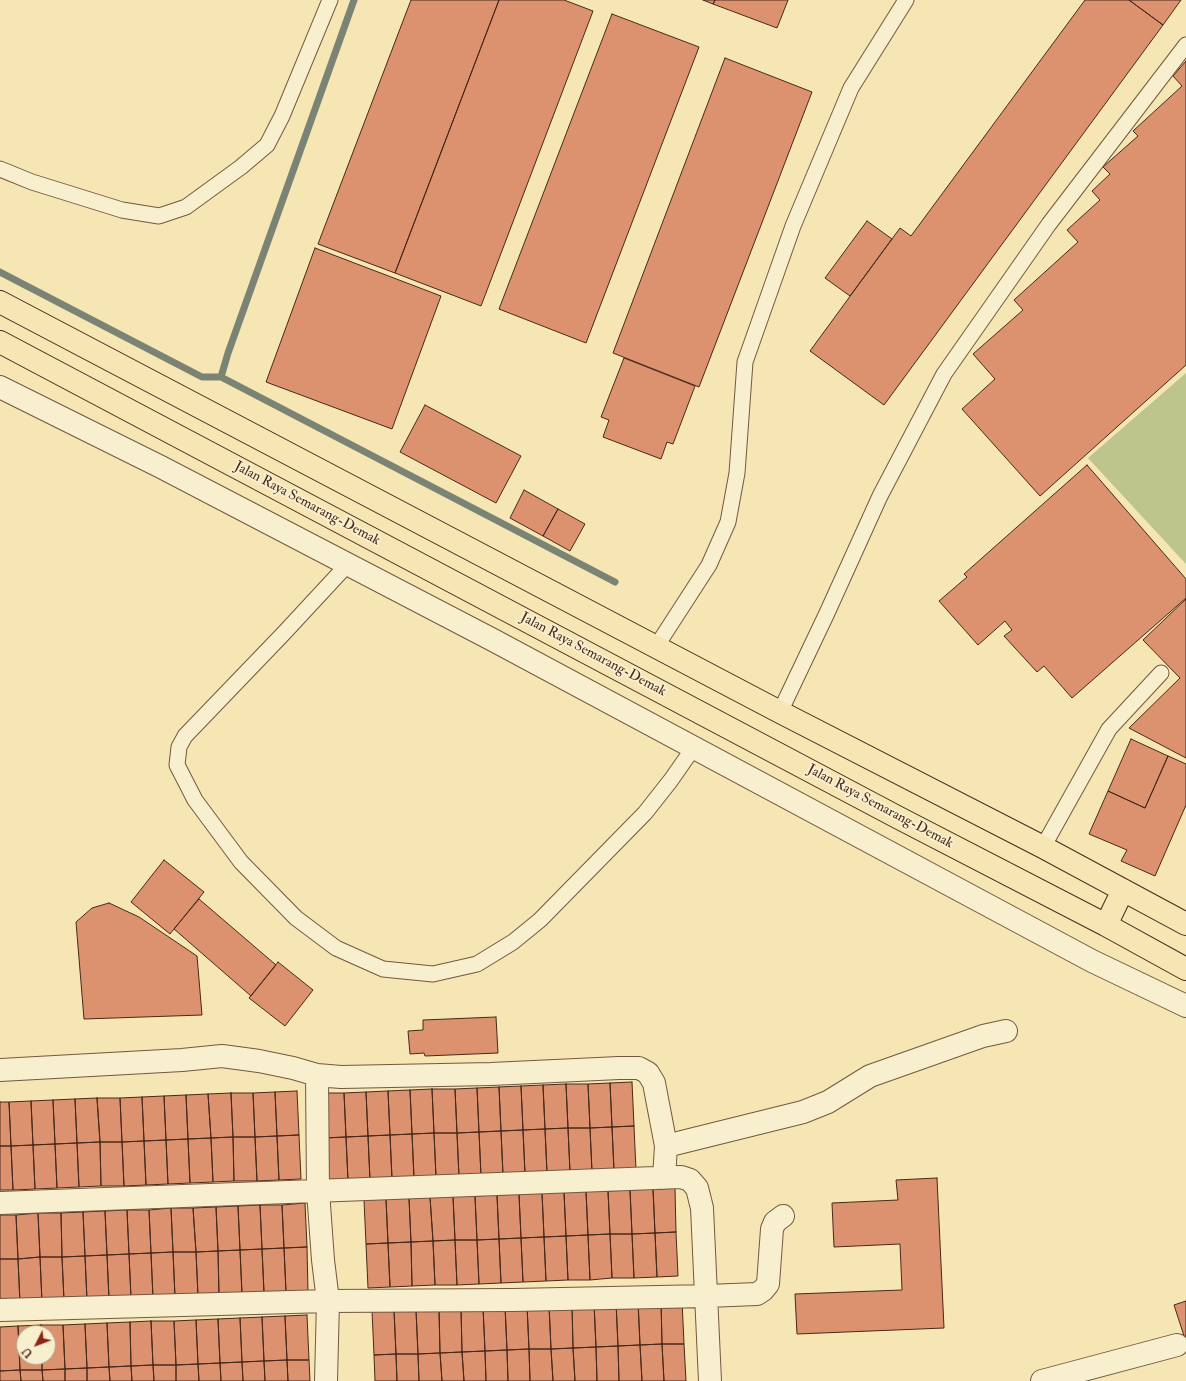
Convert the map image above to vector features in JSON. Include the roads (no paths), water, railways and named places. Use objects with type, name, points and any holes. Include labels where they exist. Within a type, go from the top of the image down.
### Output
[{"type":"highway","points":[[0,302],[780,712],[1043,847],[1186,924]]},
{"type":"highway","name":"Jalan Raya Semarang-Demak","points":[[0,342],[899,818],[1106,925],[1186,969]]},
{"type":"highway","points":[[1106,925],[1122,890]]},
{"type":"street","points":[[0,388],[161,467],[348,564],[694,747],[1092,961],[1186,1006]]},
{"type":"street","points":[[674,1144],[802,1112],[828,1102],[870,1076],[983,1036],[1006,1030]]},
{"type":"street","points":[[0,1070],[182,1060],[222,1056],[259,1061],[317,1075],[341,1077],[483,1075],[638,1068],[648,1073],[654,1083],[674,1144],[664,1178]]},
{"type":"street","points":[[317,1075],[318,1191],[323,1260],[328,1301],[326,1381]]},
{"type":"street","points":[[0,1203],[681,1177],[690,1180],[697,1188],[702,1208],[710,1381]]},
{"type":"street","points":[[0,1310],[328,1301],[505,1300],[757,1294],[768,1284],[772,1229],[776,1222],[783,1216]]},
{"type":"street","points":[[1042,1381],[1177,1345]]},
{"type":"lane","points":[[0,169],[32,182],[122,210],[159,216],[186,207],[241,167],[267,145],[282,116],[330,0]]},
{"type":"lane","points":[[656,647],[709,566],[728,522],[737,473],[745,362],[793,226],[851,88],[906,0]]},
{"type":"lane","points":[[780,712],[828,613],[880,496],[944,374],[1049,224],[1186,45]]},
{"type":"lane","points":[[348,564],[185,736],[179,747],[177,765],[195,800],[241,862],[296,918],[336,948],[384,969],[433,974],[477,964],[513,942],[540,920],[645,813],[671,780],[694,747]]},
{"type":"lane","points":[[1043,847],[1109,729],[1161,673]]},
{"type":"waterway","points":[[221,377],[228,353],[354,0]]},
{"type":"waterway","points":[[0,272],[202,377],[221,377],[615,582]]}]
